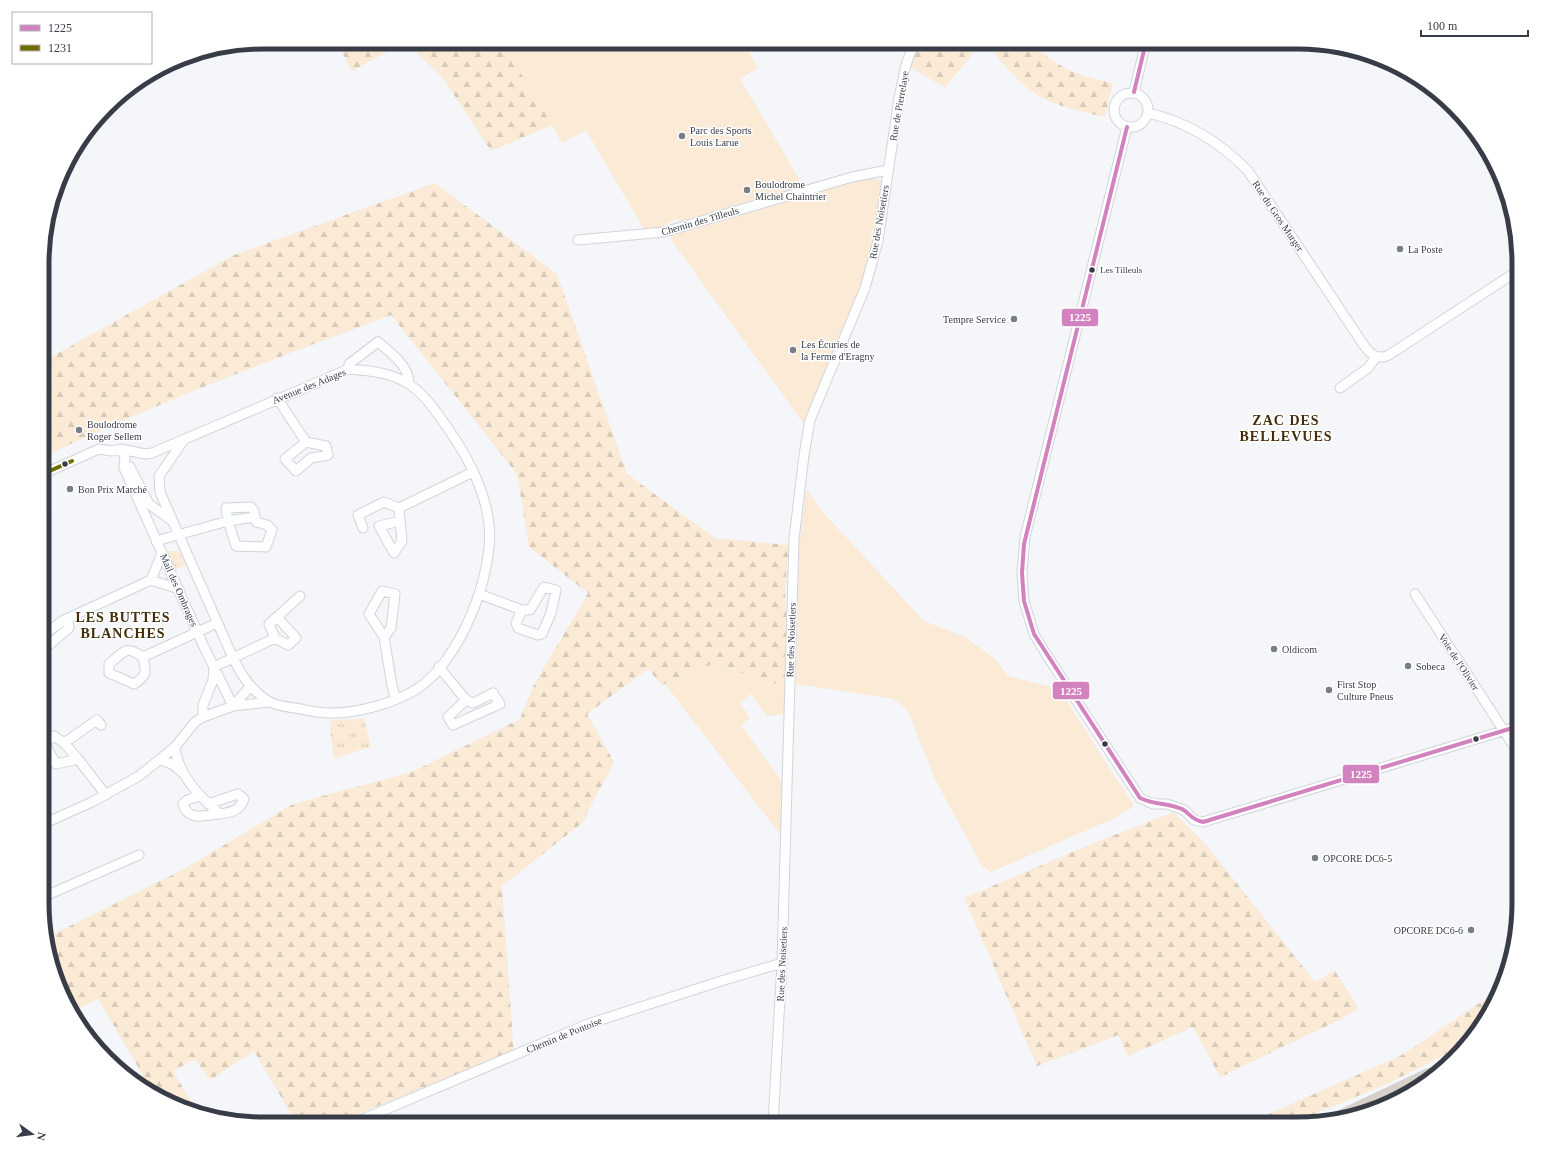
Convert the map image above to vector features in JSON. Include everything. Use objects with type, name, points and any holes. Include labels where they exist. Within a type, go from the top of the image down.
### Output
[{"type":"highway","points":[[1360,1108],[1416,1082]]},
{"type":"street","name":"Rue de Pierrelaye","points":[[888,170],[900,91],[906,64],[911,49]]},
{"type":"street","points":[[1134,92],[1144,49]]},
{"type":"street","points":[[1134,92],[1141,95],[1146,101],[1148,113],[1140,124],[1127,127],[1117,120],[1114,112],[1114,104],[1122,95],[1134,92]]},
{"type":"street","name":"Rue du Gros Murger","points":[[1148,113],[1182,124],[1209,138],[1232,154],[1248,171],[1363,344],[1376,357]]},
{"type":"street","points":[[1127,127],[1024,544],[1022,573],[1024,601],[1034,634],[1140,798],[1153,804],[1167,804],[1184,810],[1194,820],[1203,822],[1512,728]]},
{"type":"street","name":"Chemin des Tilleuls","points":[[578,240],[664,232],[852,177],[888,170]]},
{"type":"street","name":"Rue des Noisetiers","points":[[773,1117],[782,963],[794,539],[804,455],[810,420],[865,288],[878,241],[888,170]]},
{"type":"street","points":[[1340,388],[1368,368],[1376,357],[1384,357],[1389,355],[1512,275]]},
{"type":"street","points":[[349,369],[349,364],[378,342],[404,367],[409,378],[409,383]]},
{"type":"street","name":"Avenue des Adages","points":[[49,471],[99,449],[112,451],[121,448],[145,454],[183,441],[277,398],[349,369],[380,372],[392,375],[409,383],[424,395],[457,441],[473,472],[484,498],[489,525],[486,573],[465,630],[440,667],[417,689],[396,699],[374,706],[332,713],[284,707],[269,702]]},
{"type":"street","points":[[277,398],[306,442]]},
{"type":"street","points":[[183,441],[160,476],[160,492],[171,520],[243,679],[250,687],[269,702]]},
{"type":"street","name":"Mail des Ombrages","points":[[121,448],[125,462],[124,468],[156,541],[233,706]]},
{"type":"street","points":[[125,462],[131,467],[149,504],[171,520]]},
{"type":"street","points":[[363,528],[358,514],[384,502],[399,508],[473,472]]},
{"type":"street","points":[[251,507],[256,522],[267,525],[272,530],[266,547],[236,546],[228,521],[226,508],[251,507]]},
{"type":"street","points":[[399,508],[400,521]]},
{"type":"street","points":[[156,541],[228,521],[255,516]]},
{"type":"street","points":[[49,630],[57,624],[151,580],[162,553]]},
{"type":"street","points":[[151,580],[179,590]]},
{"type":"street","points":[[479,594],[522,610],[530,610],[544,587],[556,590],[551,613],[542,634],[538,635],[518,628],[516,623],[522,610]]},
{"type":"street","points":[[384,637],[391,628],[395,594],[382,591],[369,614],[384,637],[392,686],[396,699]]},
{"type":"street","name":"Voie de l'Olivier","points":[[1415,594],[1512,743]]},
{"type":"street","points":[[277,617],[296,638],[288,645],[275,638],[269,624],[300,596]]},
{"type":"street","points":[[49,645],[69,628],[68,619]]},
{"type":"street","points":[[144,657],[217,623]]},
{"type":"street","points":[[203,717],[203,705],[214,680],[214,667],[275,638]]},
{"type":"street","points":[[440,667],[466,700],[473,703],[493,692],[500,704],[453,725],[448,717],[466,700]]},
{"type":"street","points":[[233,706],[250,687]]},
{"type":"street","points":[[49,821],[106,795],[139,776],[175,747],[195,722],[203,717],[233,706],[269,702]]},
{"type":"street","points":[[64,743],[97,720],[101,725]]},
{"type":"street","points":[[49,740],[54,736],[64,743],[106,795]]},
{"type":"street","points":[[175,747],[182,772]]},
{"type":"street","points":[[49,751],[56,764],[78,759]]},
{"type":"street","points":[[160,760],[172,764],[182,772],[200,796],[220,814]]},
{"type":"street","points":[[200,796],[187,800],[184,804],[185,811],[189,815],[196,816],[233,812],[242,806],[244,799],[238,794],[208,804]]},
{"type":"street","points":[[49,894],[139,855]]},
{"type":"street","name":"Chemin de Pontoise","points":[[368,1117],[588,1024],[782,963]]},
{"type":"green space","points":[[340,49],[393,49],[352,71]]},
{"type":"green space","points":[[413,49],[506,49],[552,125],[491,151],[443,78]]},
{"type":"green space","name":"Parc des Sports Louis Larue","points":[[506,49],[747,49],[758,68],[740,79],[798,177],[800,189],[680,225],[677,218],[653,232],[645,231],[586,130],[562,143]]},
{"type":"green space","points":[[916,49],[976,49],[945,88],[910,67]]},
{"type":"green space","points":[[992,49],[1040,49],[1051,59],[1069,70],[1113,83],[1105,117],[1066,107],[1035,94],[1019,81]]},
{"type":"green space","name":"Les Écuries de la Ferme d'Eragny","points":[[870,177],[883,181],[875,227],[871,231],[873,240],[864,285],[804,424],[672,241],[671,236]]},
{"type":"green space","points":[[435,183],[557,274],[627,474],[715,538],[789,545],[785,590],[790,688],[712,664],[662,685],[648,669],[587,714],[614,762],[582,823],[502,886],[514,1056],[380,1105],[352,1117],[293,1117],[254,1051],[210,1080],[195,1059],[173,1071],[193,1106],[168,1095],[148,1083],[98,999],[77,1009],[60,972],[52,935],[182,870],[293,804],[412,772],[520,719],[534,685],[588,593],[529,547],[517,474],[391,315],[172,400],[49,454],[49,358],[234,255]]},
{"type":"green space","points":[[806,489],[829,519],[924,621],[967,638],[994,658],[1008,676],[1059,689],[1134,806],[1115,818],[991,872],[982,866],[935,779],[907,709],[894,699],[796,684],[799,550]]},
{"type":"green space","points":[[164,551],[181,551],[187,565],[173,570]]},
{"type":"green space","points":[[712,664],[785,686],[785,714],[767,716],[751,694],[740,703],[750,718],[741,725],[783,783],[783,838],[665,684]]},
{"type":"green space","points":[[364,718],[371,747],[334,758],[329,721]]},
{"type":"green space","points":[[1174,812],[1208,847],[1315,982],[1335,971],[1359,1009],[1220,1077],[1193,1027],[1128,1056],[1118,1035],[1037,1066],[964,898],[1094,843]]},
{"type":"green space","points":[[1491,995],[1476,1022],[1452,1051],[1389,1083],[1307,1117],[1262,1117],[1402,1055]]},
{"type":"transit line","name":"1225","points":[[1134,92],[1144,49]]},
{"type":"transit line","name":"1225","points":[[1127,127],[1024,544],[1022,573],[1024,601],[1034,634],[1140,798],[1182,809],[1193,818],[1203,822]]},
{"type":"transit line","name":"1231","points":[[49,471],[72,461]]},
{"type":"transit line","name":"1225","points":[[1203,822],[1512,728]]},
{"type":"place","name":"Parc des Sports Louis Larue","points":[[682,136]]},
{"type":"place","name":"Boulodrome Michel Chaintrier","points":[[747,190]]},
{"type":"place","name":"La Poste","points":[[1400,249]]},
{"type":"place","name":"Les Tilleuls","points":[[1092,270]]},
{"type":"place","name":"Tempre Service","points":[[1014,319]]},
{"type":"place","name":"Les Écuries de la Ferme d'Eragny","points":[[793,350]]},
{"type":"place","name":"Boulodrome Roger Sellem","points":[[79,430]]},
{"type":"place","name":"Bon Prix Marché","points":[[70,489]]},
{"type":"place","name":"Oldicom","points":[[1274,649]]},
{"type":"place","name":"Sobeca","points":[[1408,666]]},
{"type":"place","name":"First Stop Culture Pneus","points":[[1329,690]]},
{"type":"place","name":"OPCORE DC6-5","points":[[1315,858]]},
{"type":"place","name":"OPCORE DC6-6","points":[[1471,930]]},
{"type":"district","name":"ZAC DES BELLEVUES","points":[[1286,428]]},
{"type":"district","name":"LES BUTTES BLANCHES","points":[[123,626]]}]
